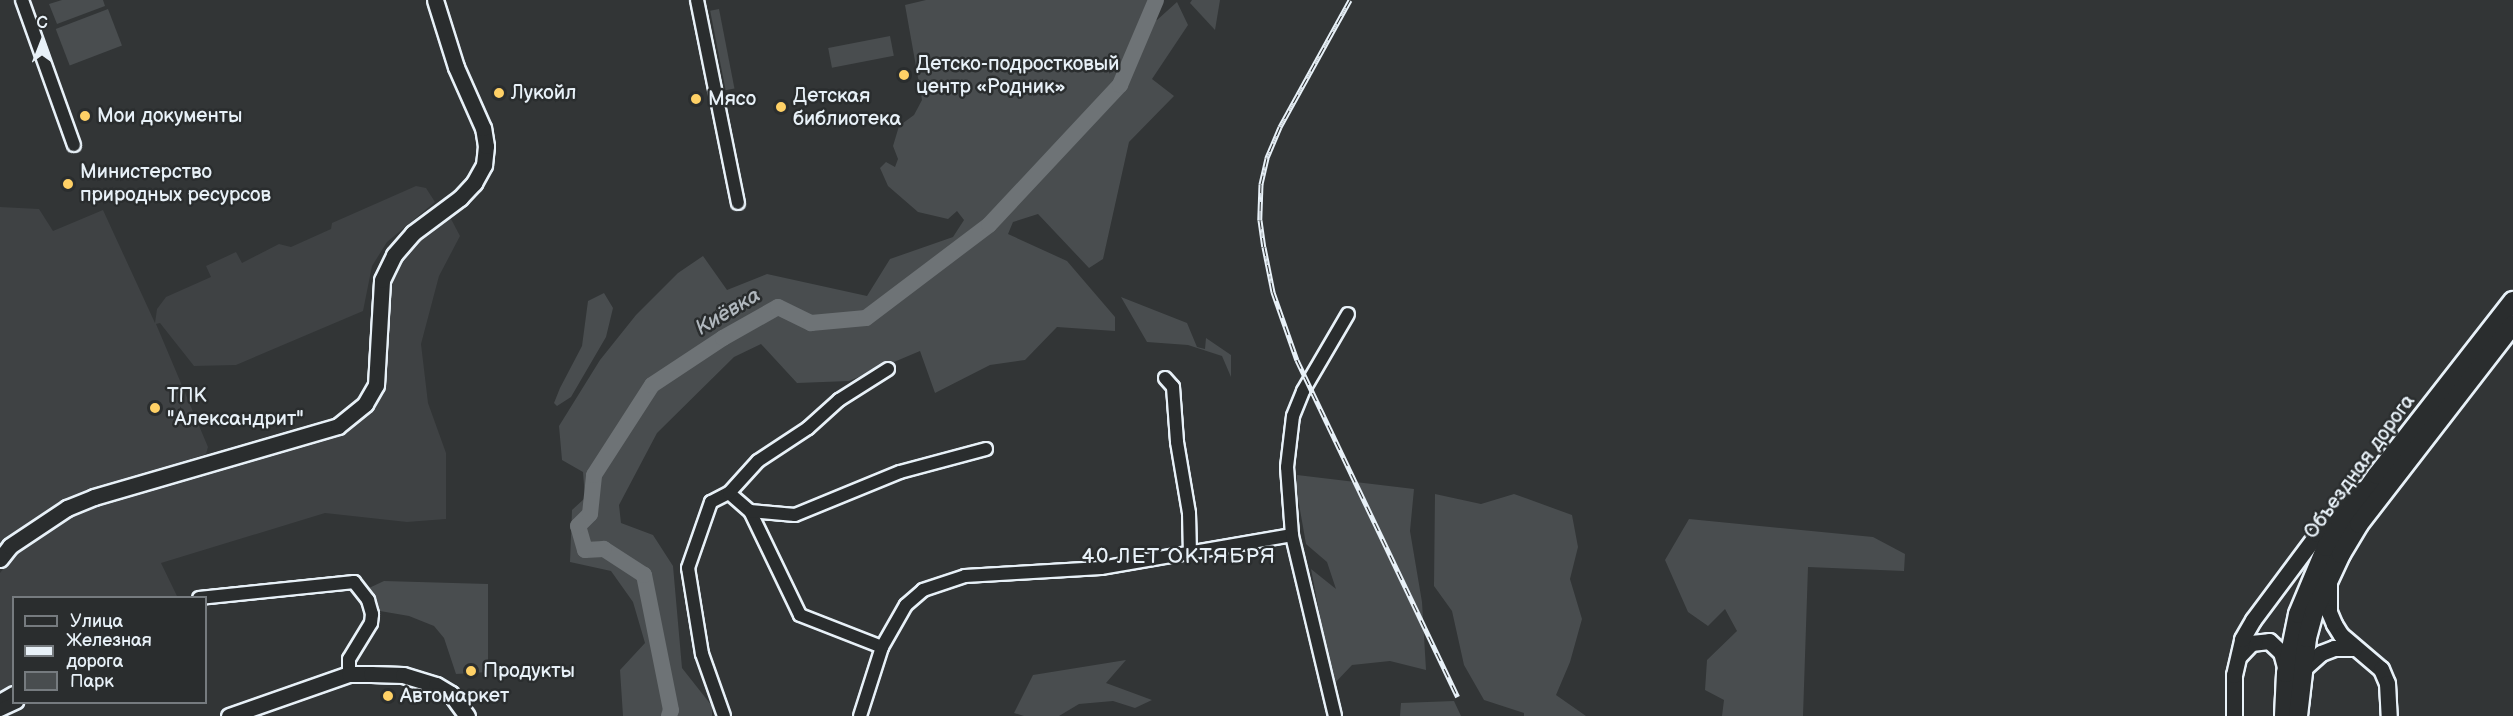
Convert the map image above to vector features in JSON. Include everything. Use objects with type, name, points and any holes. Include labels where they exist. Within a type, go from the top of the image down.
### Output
[{"type":"highway","name":"Объездная дорога","points":[[2298,716],[2294,672],[2298,614],[2326,547],[2378,475],[2513,301]]},
{"type":"highway","name":"Объездная дорога","points":[[2284,716],[2294,672],[2314,612],[2329,578],[2360,524],[2513,325]]},
{"type":"main road","points":[[0,559],[10,546],[67,508],[94,497],[338,426],[365,404],[376,385],[382,280],[394,255],[413,233],[460,198],[474,183],[484,165],[486,146],[483,128],[456,67],[435,0]]},
{"type":"main road","points":[[2234,716],[2235,662],[2242,639],[2253,620],[2310,543],[2340,508],[2378,475]]},
{"type":"main road","points":[[2329,578],[2329,612],[2334,624],[2355,648],[2371,657],[2381,669],[2388,690],[2390,716]]},
{"type":"main road","points":[[2235,662],[2251,643],[2269,640],[2281,652],[2294,672],[2320,653],[2334,648],[2355,648]]},
{"type":"main road","points":[[229,716],[349,674],[403,675],[436,686],[451,694],[467,716]]},
{"type":"street","points":[[22,0],[74,145]]},
{"type":"street","points":[[697,0],[738,203]]},
{"type":"street","points":[[1335,716],[1292,536],[1287,467],[1293,416],[1303,391],[1348,314]]},
{"type":"street","points":[[724,716],[702,654],[688,568],[711,502],[729,493],[758,462],[808,428],[839,400],[888,369]]},
{"type":"street","points":[[1165,378],[1173,387],[1177,442],[1189,513],[1190,553]]},
{"type":"street","points":[[750,511],[795,515],[900,471],[986,449]]},
{"type":"street","points":[[729,493],[750,511],[800,615],[882,647]]},
{"type":"street","points":[[860,716],[882,647],[906,605],[923,590],[965,576],[1101,568],[1292,536]]},
{"type":"street","points":[[204,596],[354,582],[368,600],[372,614],[371,623],[349,659],[349,674]]},
{"type":"street","points":[[207,603],[214,594]]},
{"type":"shaded area","points":[[416,186],[426,188],[435,202],[387,242],[372,266],[363,311],[236,365],[194,366],[160,323],[156,324],[208,447],[206,454],[95,490],[0,550],[0,207],[39,209],[53,231],[103,210],[155,323],[157,309],[166,297],[211,277],[206,266],[236,252],[242,263],[279,244],[291,247],[331,229],[332,223]]},
{"type":"shaded area","points":[[450,217],[460,236],[439,276],[421,344],[428,403],[446,453],[446,519],[407,522],[325,513],[161,563],[177,596],[12,596],[12,688],[0,695],[0,573],[16,552],[38,534],[75,512],[368,410],[383,390],[389,278],[400,256]]},
{"type":"green space","points":[[62,0],[103,0],[105,6],[57,24],[49,4]]},
{"type":"green space","points":[[926,0],[1154,0],[1149,16],[1157,20],[1177,2],[1188,25],[1152,79],[1174,96],[1129,142],[1103,259],[1089,268],[1038,214],[1013,222],[1008,234],[1067,261],[1115,317],[1115,331],[1057,327],[1025,360],[990,365],[935,393],[920,351],[849,381],[797,383],[761,344],[734,357],[657,433],[619,505],[621,523],[653,535],[673,566],[682,668],[712,706],[712,716],[623,716],[620,670],[645,643],[633,602],[611,571],[570,562],[572,510],[585,498],[583,472],[562,460],[559,426],[600,360],[636,315],[678,273],[703,256],[727,290],[767,274],[867,296],[890,259],[953,237],[964,220],[957,211],[948,219],[918,212],[888,186],[880,168],[886,162],[895,167],[898,159],[893,146],[899,126],[914,115],[922,100],[905,5]]},
{"type":"green space","points":[[1192,0],[1220,0],[1215,30],[1190,3]]},
{"type":"green space","points":[[108,9],[122,45],[70,65],[56,29]]},
{"type":"green space","points":[[719,9],[734,89],[726,90],[710,11]]},
{"type":"green space","points":[[890,36],[894,56],[832,68],[828,48]]},
{"type":"green space","points":[[604,293],[613,308],[606,337],[571,397],[557,406],[554,403],[560,388],[582,346],[588,301]]},
{"type":"green space","points":[[1121,297],[1187,323],[1197,347],[1205,349],[1206,338],[1231,355],[1231,377],[1222,356],[1188,345],[1147,342]]},
{"type":"green space","points":[[1297,475],[1414,489],[1410,531],[1422,602],[1426,670],[1390,661],[1352,665],[1333,685],[1311,569],[1336,589],[1327,562],[1306,544],[1296,487]]},
{"type":"green space","points":[[1435,494],[1481,504],[1514,494],[1572,515],[1578,547],[1570,579],[1582,619],[1570,662],[1556,695],[1586,716],[1524,716],[1524,713],[1484,700],[1464,665],[1452,611],[1434,586]]},
{"type":"green space","points":[[1689,519],[1873,537],[1905,554],[1904,571],[1808,567],[1803,716],[1722,716],[1724,700],[1705,690],[1707,660],[1737,631],[1725,609],[1708,626],[1688,612],[1665,560]]},
{"type":"green space","points":[[384,581],[488,584],[488,672],[456,674],[444,638],[434,626],[409,616],[380,611],[369,588]]},
{"type":"green space","points":[[1126,660],[1106,683],[1152,700],[1135,708],[1113,701],[1079,704],[1059,716],[1024,716],[1014,713],[1033,675]]},
{"type":"green space","points":[[1454,701],[1461,716],[1400,716],[1401,703]]},
{"type":"waterway","name":"Киёвка","points":[[669,716],[671,710],[644,575],[604,549],[585,550],[578,526],[590,514],[594,475],[652,385],[723,338],[778,307],[811,323],[866,318],[989,225],[1120,85],[1156,0]]},
{"type":"railway","points":[[1350,0],[1280,127],[1267,158],[1261,184],[1260,220],[1264,247],[1273,292],[1297,360],[1458,697]]},
{"type":"place","name":"Детско-подростковый центр «Родник»","points":[[904,75]]},
{"type":"place","name":"Лукойл","points":[[499,93]]},
{"type":"place","name":"Мясо","points":[[696,99]]},
{"type":"place","name":"Детская библиотека","points":[[781,107]]},
{"type":"place","name":"Мои документы","points":[[85,116]]},
{"type":"place","name":"Министерство природных ресурсов","points":[[68,184]]},
{"type":"place","name":"ТПК \"Александрит\"","points":[[155,408]]},
{"type":"place","name":"Продукты","points":[[471,671]]},
{"type":"place","name":"Автомаркет","points":[[388,696]]},
{"type":"district","name":"40 ЛЕТ ОКТЯБРЯ","points":[[1179,557]]}]
